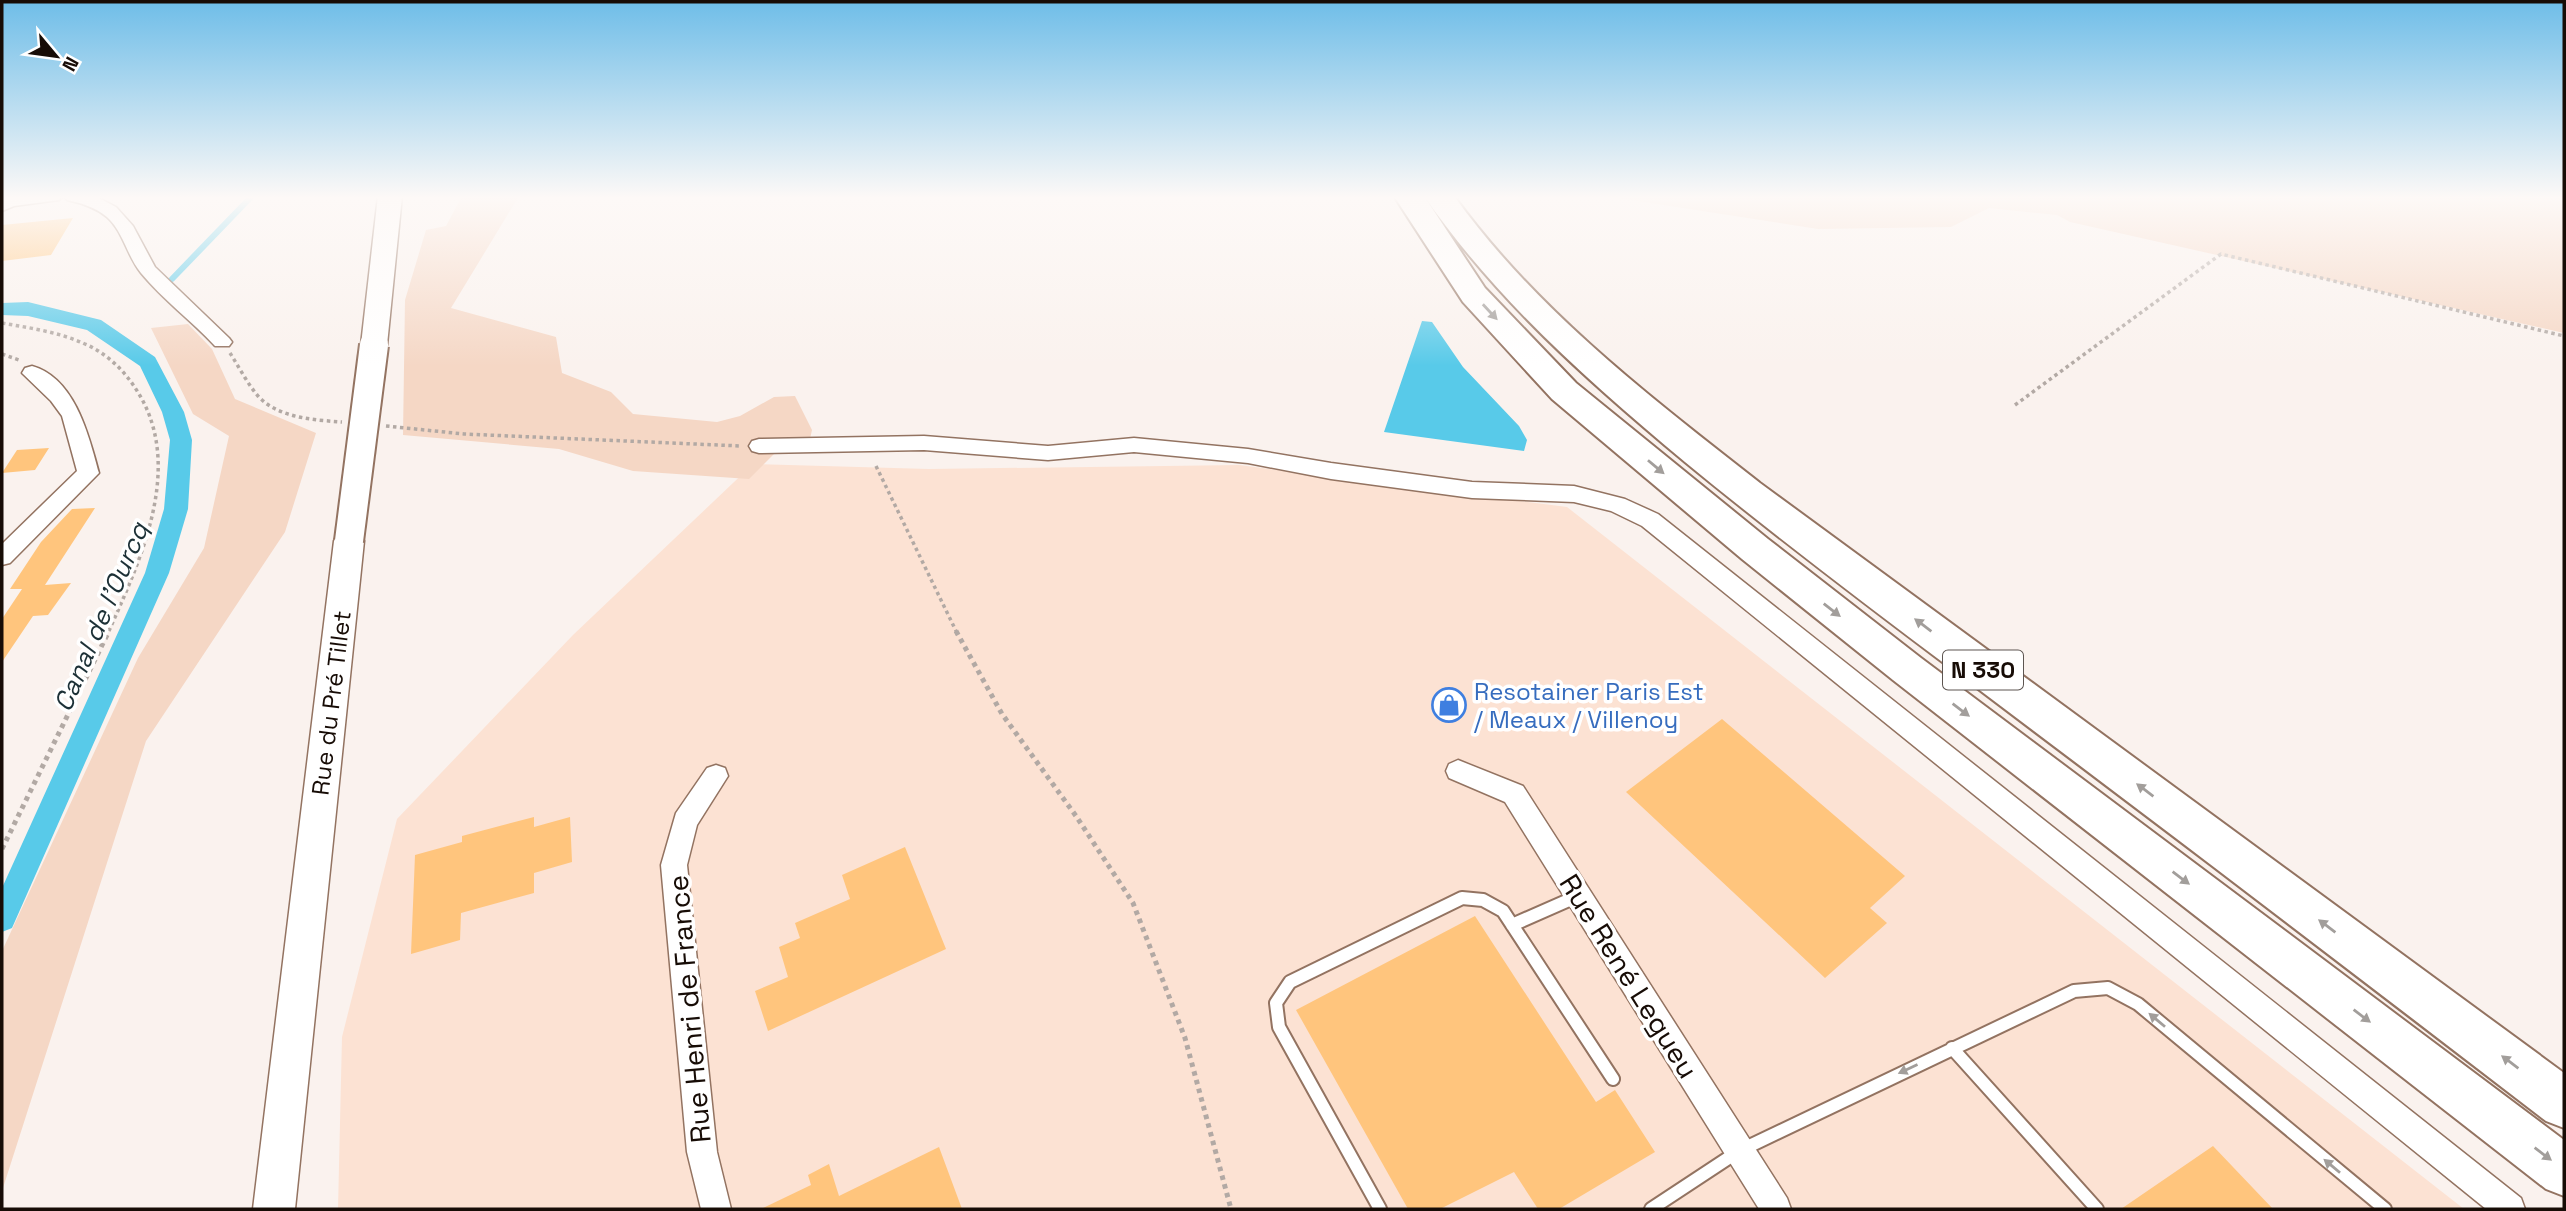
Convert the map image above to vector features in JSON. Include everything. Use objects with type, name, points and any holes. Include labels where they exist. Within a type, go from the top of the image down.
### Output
[{"type":"highway","name":"N 330","points":[[1446,253],[1474,295],[1564,391],[1755,549],[1907,669],[2564,1171]]},
{"type":"highway","name":"N 330","points":[[1482,253],[1527,303],[1568,343],[1683,442],[1885,598],[2564,1103]]},
{"type":"street","points":[[138,253],[146,269],[195,312],[222,342]]},
{"type":"street","name":"Rue du Pré Tillet","points":[[274,1209],[384,253]]},
{"type":"street","points":[[2,557],[88,473],[72,412],[59,395],[32,373]]},
{"type":"street","points":[[759,446],[924,443],[1048,453],[1133,445],[1248,456],[1331,471],[1472,490],[1574,494],[1618,505],[1650,520],[2510,1209]]},
{"type":"street","name":"Rue René Legueu","points":[[1458,771],[1514,794],[1776,1209]]},
{"type":"street","name":"Rue Henri de France","points":[[716,776],[685,821],[674,865],[702,1152],[716,1209]]},
{"type":"lane","points":[[1512,925],[1578,896]]},
{"type":"lane","points":[[1380,1209],[1279,1027],[1276,1003],[1290,982],[1462,898],[1483,900],[1503,911],[1613,1079]]},
{"type":"lane","points":[[1651,1209],[1739,1151],[2074,991],[2108,988],[2138,1004],[2385,1209]]},
{"type":"lane","points":[[1952,1048],[2097,1209]]},
{"type":"path","points":[[2015,405],[2221,254],[2564,336]]},
{"type":"path","points":[[2,323],[71,338],[88,344],[111,359],[132,384],[148,414],[158,448],[158,468],[145,543],[124,598],[59,739],[2,849]]},
{"type":"path","points":[[222,342],[261,398],[279,411],[317,420],[344,422]]},
{"type":"path","points":[[384,426],[464,434],[759,446]]},
{"type":"path","points":[[876,466],[953,625],[1002,714],[1076,816],[1133,903],[1185,1038],[1231,1209]]},
{"type":"shaded area","points":[[419,253],[485,253],[451,308],[556,337],[562,373],[611,392],[633,414],[717,422],[740,416],[774,397],[795,396],[812,430],[809,443],[788,440],[749,479],[633,471],[559,449],[403,435],[405,300]]},
{"type":"shaded area","points":[[2206,253],[2564,253],[2564,333]]},
{"type":"shaded area","points":[[188,324],[212,349],[235,399],[316,433],[285,532],[146,741],[2,1191],[2,951],[138,658],[204,548],[229,436],[193,414],[151,328]]},
{"type":"shaded area","points":[[753,464],[929,469],[1239,465],[1567,507],[2464,1209],[338,1209],[342,1037],[397,819],[573,635]]},
{"type":"water","points":[[1422,321],[1432,322],[1463,367],[1519,426],[1527,440],[1524,451],[1384,432]]},
{"type":"building","points":[[2,253],[52,253],[51,255],[2,261]]},
{"type":"building","points":[[49,448],[35,470],[2,473],[17,450]]},
{"type":"building","points":[[95,508],[45,585],[71,583],[48,615],[33,616],[2,662],[2,619],[22,589],[10,589],[41,542],[72,509]]},
{"type":"building","points":[[1722,719],[1905,876],[1870,908],[1887,923],[1825,978],[1626,792]]},
{"type":"building","points":[[534,817],[534,827],[570,817],[572,862],[534,873],[534,893],[461,913],[460,940],[411,954],[415,855],[462,842],[462,836]]},
{"type":"building","points":[[905,847],[946,949],[768,1031],[755,991],[788,977],[779,947],[800,938],[795,923],[850,899],[842,875]]},
{"type":"building","points":[[1475,916],[1596,1102],[1615,1090],[1655,1152],[1559,1209],[1538,1209],[1514,1172],[1440,1209],[1408,1209],[1296,1010]]},
{"type":"building","points":[[2213,1146],[2273,1209],[2121,1209]]},
{"type":"building","points":[[939,1147],[962,1209],[761,1209],[811,1185],[808,1175],[829,1164],[839,1196]]},
{"type":"waterway","points":[[172,279],[198,253]]},
{"type":"waterway","name":"Canal de l'Ourcq","points":[[2,309],[28,309],[94,325],[148,362],[173,412],[181,440],[176,509],[157,573],[2,919]]},
{"type":"place","name":"Resotainer Paris Est / Meaux / Villenoy","points":[[1449,705]]}]
